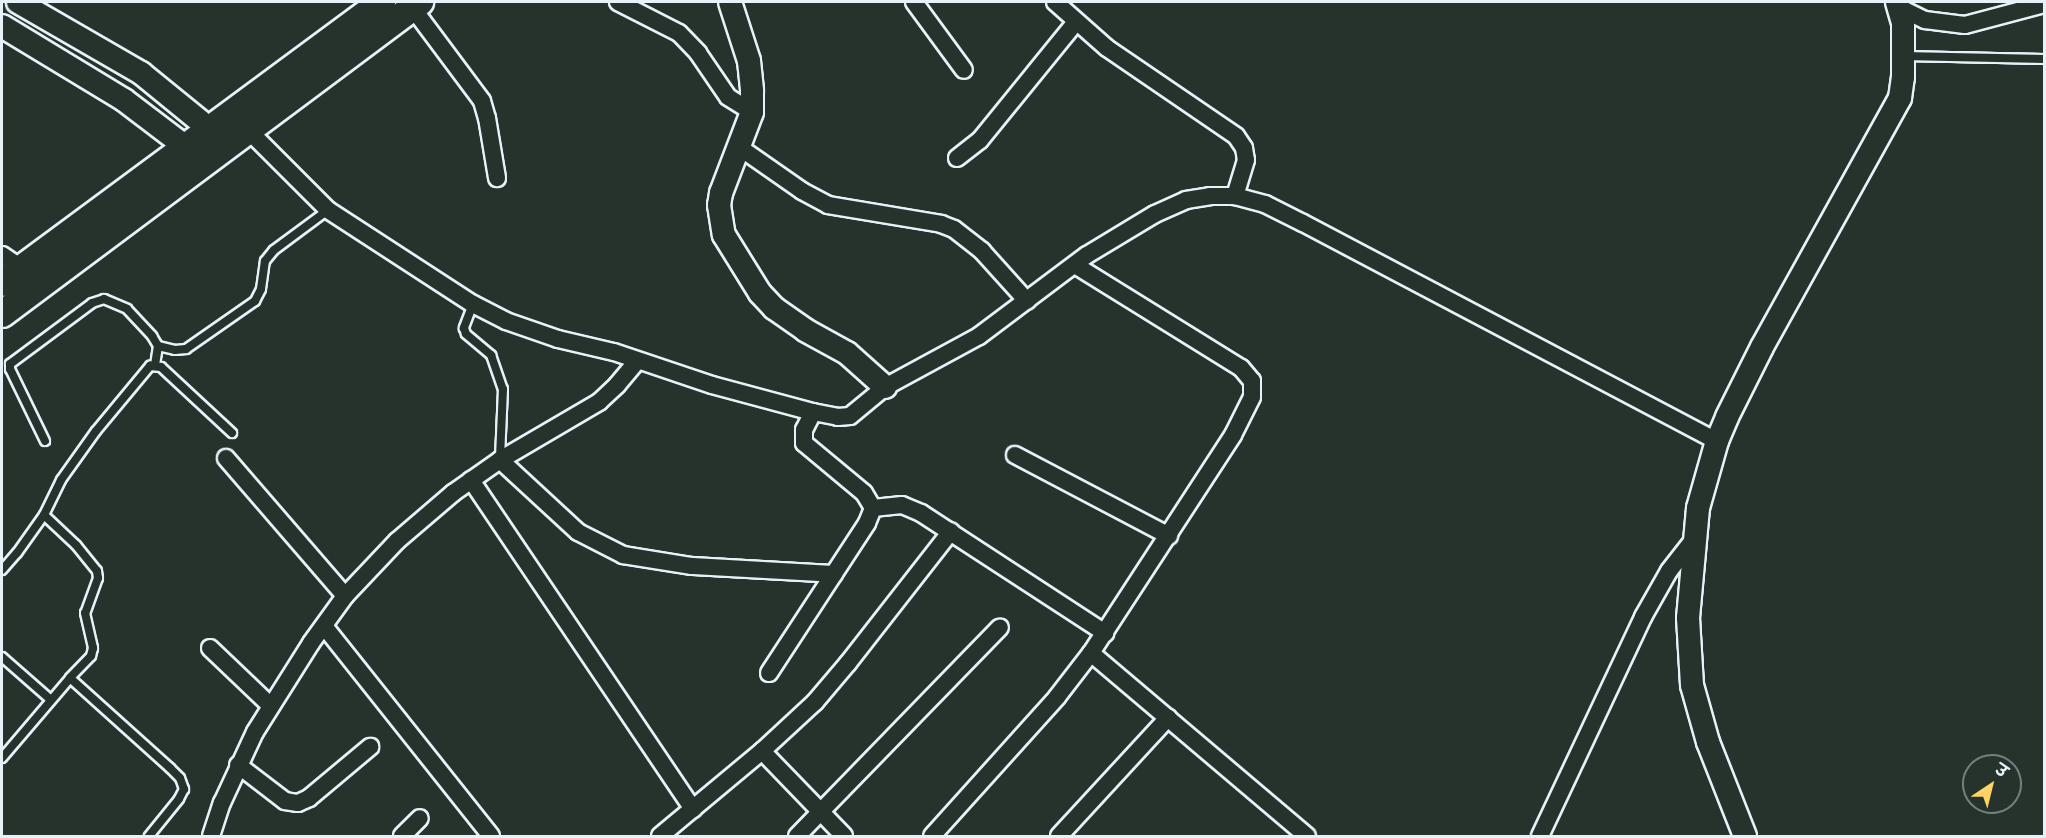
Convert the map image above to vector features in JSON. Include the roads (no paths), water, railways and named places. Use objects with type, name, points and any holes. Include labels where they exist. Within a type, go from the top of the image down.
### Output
[{"type":"main road","points":[[2,314],[416,4]]},
{"type":"main road","points":[[8,268],[187,148],[369,5]]},
{"type":"street","points":[[18,2],[141,73],[211,130]]},
{"type":"street","points":[[618,2],[679,33],[698,53],[728,97],[752,112]]},
{"type":"street","points":[[914,2],[964,70]]},
{"type":"street","points":[[1055,2],[1107,48],[1236,136],[1244,147],[1246,160],[1235,196]]},
{"type":"street","points":[[735,3],[749,61],[752,112],[721,193],[719,205],[724,235],[760,293],[774,309],[805,330],[847,353],[885,387]]},
{"type":"street","points":[[416,4],[482,101],[488,118],[497,178]]},
{"type":"street","points":[[1898,4],[1925,20],[1965,25],[2044,4]]},
{"type":"street","points":[[1745,837],[1708,742],[1692,686],[1688,618],[1694,539],[1700,500],[1717,441],[1762,347],[1900,98],[1903,23],[1898,4]]},
{"type":"street","points":[[957,158],[980,140],[1076,22]]},
{"type":"street","points":[[2,26],[124,100],[187,148]]},
{"type":"street","points":[[248,130],[290,175],[328,210],[473,304],[506,321],[712,385],[813,412],[838,417],[850,416],[885,387],[955,351],[1075,265],[1146,219],[1186,200],[1235,196],[1265,204],[1304,223],[1717,441]]},
{"type":"street","points":[[740,147],[802,191],[828,205],[941,224],[954,229],[982,251],[1027,301]]},
{"type":"street","points":[[932,837],[1057,697],[1091,653],[1169,536],[1248,409],[1254,389],[1252,381],[1230,360],[1075,265]]},
{"type":"street","points":[[211,837],[238,765],[271,706],[345,596],[397,542],[471,480],[500,460],[599,402],[617,386],[637,361]]},
{"type":"street","points":[[813,412],[804,430],[804,443],[864,493],[873,507]]},
{"type":"street","points":[[1015,455],[1169,536]]},
{"type":"street","points":[[225,458],[345,596]]},
{"type":"street","points":[[500,460],[578,532],[623,555],[692,566],[834,574]]},
{"type":"street","points":[[471,480],[693,808]]},
{"type":"street","points":[[873,507],[902,505],[921,513],[1105,633]]},
{"type":"street","points":[[769,673],[867,523],[873,507]]},
{"type":"street","points":[[660,837],[762,751],[815,702],[877,629],[951,531]]},
{"type":"street","points":[[1540,837],[1643,617],[1669,571],[1694,539]]},
{"type":"street","points":[[324,626],[491,837]]},
{"type":"street","points":[[797,837],[1000,627]]},
{"type":"street","points":[[210,648],[271,706]]},
{"type":"street","points":[[1091,653],[1307,836]]},
{"type":"street","points":[[1061,836],[1168,718]]},
{"type":"street","points":[[238,765],[285,801],[298,802],[309,798],[370,747]]},
{"type":"street","points":[[762,751],[843,837]]},
{"type":"street","points":[[402,837],[420,818]]},
{"type":"lane","points":[[1903,56],[2044,59]]},
{"type":"lane","points":[[158,346],[174,350],[186,349],[255,301],[261,289],[265,261],[274,250],[328,210]]},
{"type":"lane","points":[[45,441],[10,369],[14,359],[92,303],[104,299],[127,309],[152,336],[158,346],[155,365]]},
{"type":"lane","points":[[473,304],[464,328],[466,334],[491,355],[503,389],[500,460]]},
{"type":"lane","points":[[2,570],[44,515],[61,480],[143,371],[155,365],[161,367],[232,433]]},
{"type":"lane","points":[[2,758],[50,699],[87,662],[93,648],[85,613],[98,578],[97,571],[76,545],[44,515]]},
{"type":"lane","points":[[2,657],[50,699]]},
{"type":"lane","points":[[70,678],[180,778],[184,789],[179,799],[149,837]]}]
